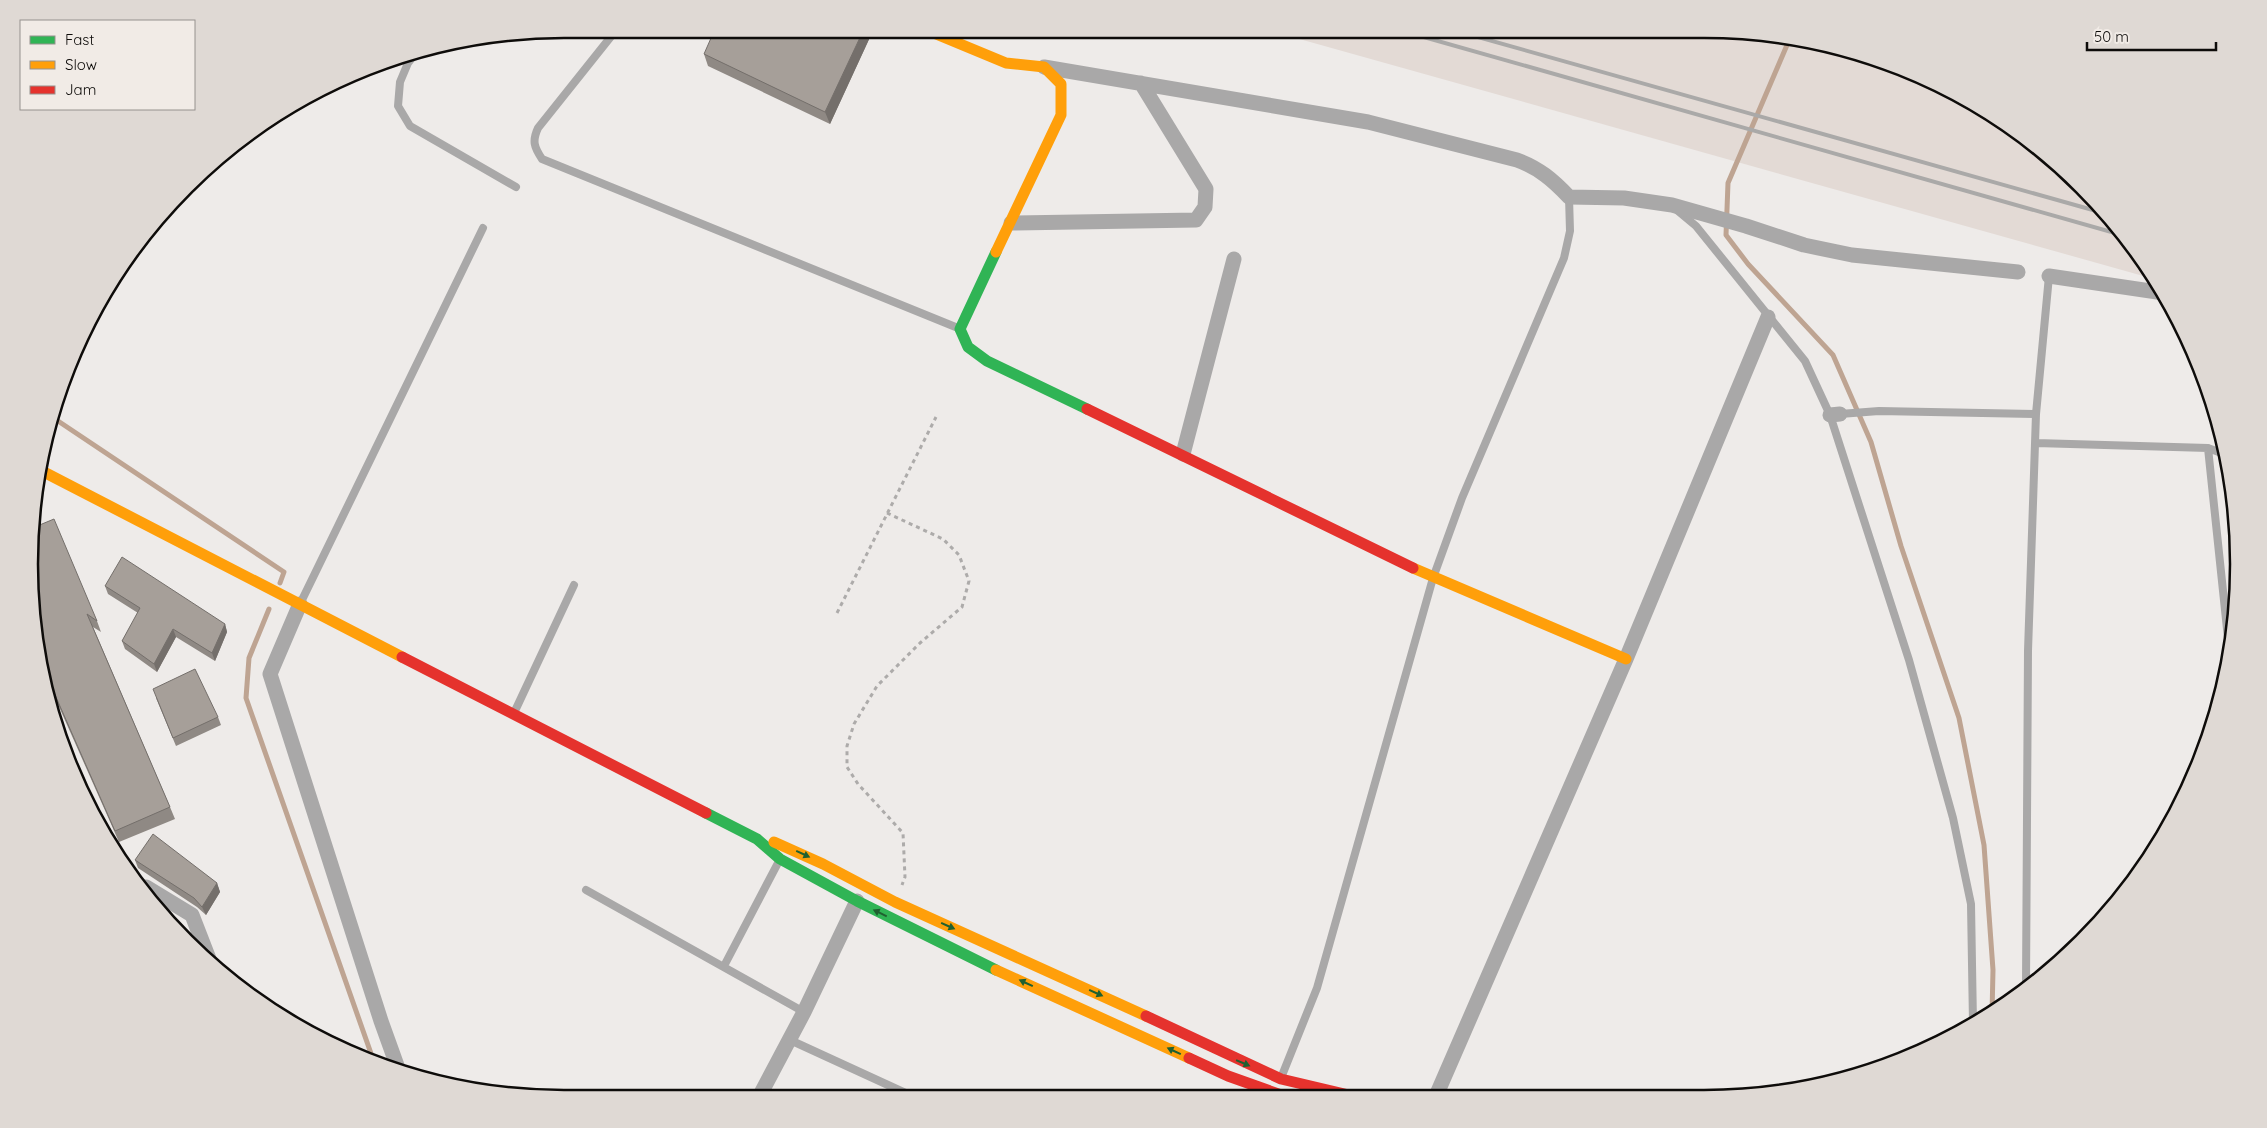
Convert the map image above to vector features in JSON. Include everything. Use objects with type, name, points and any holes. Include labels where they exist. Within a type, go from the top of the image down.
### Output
[{"type":"street","points":[[946,38],[1006,62],[1368,122],[1517,160],[1536,167],[1552,179],[1569,197],[1624,198],[1672,205],[1804,245],[1852,255],[2018,272]]},
{"type":"street","points":[[1044,67],[1061,84],[1061,115],[960,329],[968,347],[987,361],[1183,454],[1433,578],[1626,659]]},
{"type":"street","points":[[1011,223],[1196,220],[1205,207],[1206,189],[1141,83]]},
{"type":"street","points":[[1183,454],[1234,259]]},
{"type":"street","points":[[2049,276],[2153,291]]},
{"type":"street","points":[[1439,1090],[1626,659],[1768,317]]},
{"type":"street","points":[[46,473],[757,839],[780,859],[856,901],[1007,975],[1228,1076],[1264,1090]]},
{"type":"street","points":[[300,604],[270,674],[396,1063]]},
{"type":"street","points":[[757,839],[778,843],[796,851],[895,902],[1281,1079],[1328,1090]]},
{"type":"street","points":[[151,891],[192,915],[205,948]]},
{"type":"street","points":[[763,1090],[804,1012],[856,901]]},
{"type":"lane","points":[[611,38],[538,128],[534,136],[534,147],[542,159],[960,329]]},
{"type":"lane","points":[[409,61],[400,82],[398,106],[410,126],[516,187]]},
{"type":"lane","points":[[1278,1090],[1316,988],[1433,578],[1462,498],[1564,258],[1570,231],[1569,197]]},
{"type":"lane","points":[[1672,205],[1696,226],[1805,361],[1835,415],[1909,660],[1953,818],[1971,904],[1973,1016]]},
{"type":"lane","points":[[300,604],[482,228]]},
{"type":"lane","points":[[2026,980],[2028,651],[2036,414],[2049,276]]},
{"type":"lane","points":[[1835,415],[1879,412],[2036,414]]},
{"type":"lane","points":[[2036,443],[2208,448],[2217,451]]},
{"type":"lane","points":[[2208,448],[2226,620]]},
{"type":"lane","points":[[514,713],[574,585]]},
{"type":"lane","points":[[724,966],[780,859]]},
{"type":"lane","points":[[586,890],[804,1012]]},
{"type":"lane","points":[[790,1040],[899,1090]]},
{"type":"path","points":[[837,613],[936,417]]},
{"type":"path","points":[[887,513],[943,539],[959,556],[969,581],[962,607],[920,643],[877,686],[854,724],[847,746],[847,767],[858,784],[903,833],[905,877],[895,902]]},
{"type":"shaded area","points":[[1296,38],[1737,39],[1772,42],[1839,55],[1872,65],[1936,92],[1996,126],[2024,146],[2050,168],[2099,217],[2121,243],[2144,276]]},
{"type":"building","points":[[711,38],[860,38],[825,112],[704,54]]},
{"type":"building","points":[[54,519],[97,621],[87,614],[170,807],[115,831],[53,690],[42,633],[39,598],[39,525]]},
{"type":"building","points":[[122,557],[225,624],[212,653],[173,629],[154,664],[122,641],[140,608],[105,586]]},
{"type":"building","points":[[195,669],[218,717],[173,738],[153,689]]},
{"type":"building","points":[[153,834],[217,883],[202,907],[194,898],[135,860]]},
{"type":"waterway","points":[[1787,45],[1728,183],[1726,235],[1748,264],[1833,355],[1871,442],[1901,546],[1959,718],[1984,845],[1993,970],[1992,1004]]},
{"type":"waterway","points":[[57,421],[284,572],[280,583]]},
{"type":"waterway","points":[[269,609],[249,658],[246,698],[371,1053]]},
{"type":"railway","points":[[1427,38],[2112,232]]},
{"type":"railway","points":[[1481,38],[2092,210]]},
{"type":"traffic: fast","points":[[996,252],[960,329],[968,347],[987,361],[1087,409]]},
{"type":"traffic: fast","points":[[706,813],[757,839],[780,859],[857,901],[996,970]]},
{"type":"traffic: slow","points":[[946,38],[1006,63],[1044,67],[1061,84],[1061,115],[996,252]]},
{"type":"traffic: slow","points":[[46,473],[402,657]]},
{"type":"traffic: slow","points":[[1413,568],[1626,659]]},
{"type":"traffic: slow","points":[[774,842],[823,864],[895,902],[1146,1016]]},
{"type":"traffic: slow","points":[[996,970],[1189,1058]]},
{"type":"traffic: jam","points":[[1087,409],[1413,568]]},
{"type":"traffic: jam","points":[[402,657],[706,813]]},
{"type":"traffic: jam","points":[[1146,1016],[1281,1079],[1328,1090]]},
{"type":"traffic: jam","points":[[1189,1058],[1228,1076],[1267,1090]]}]
